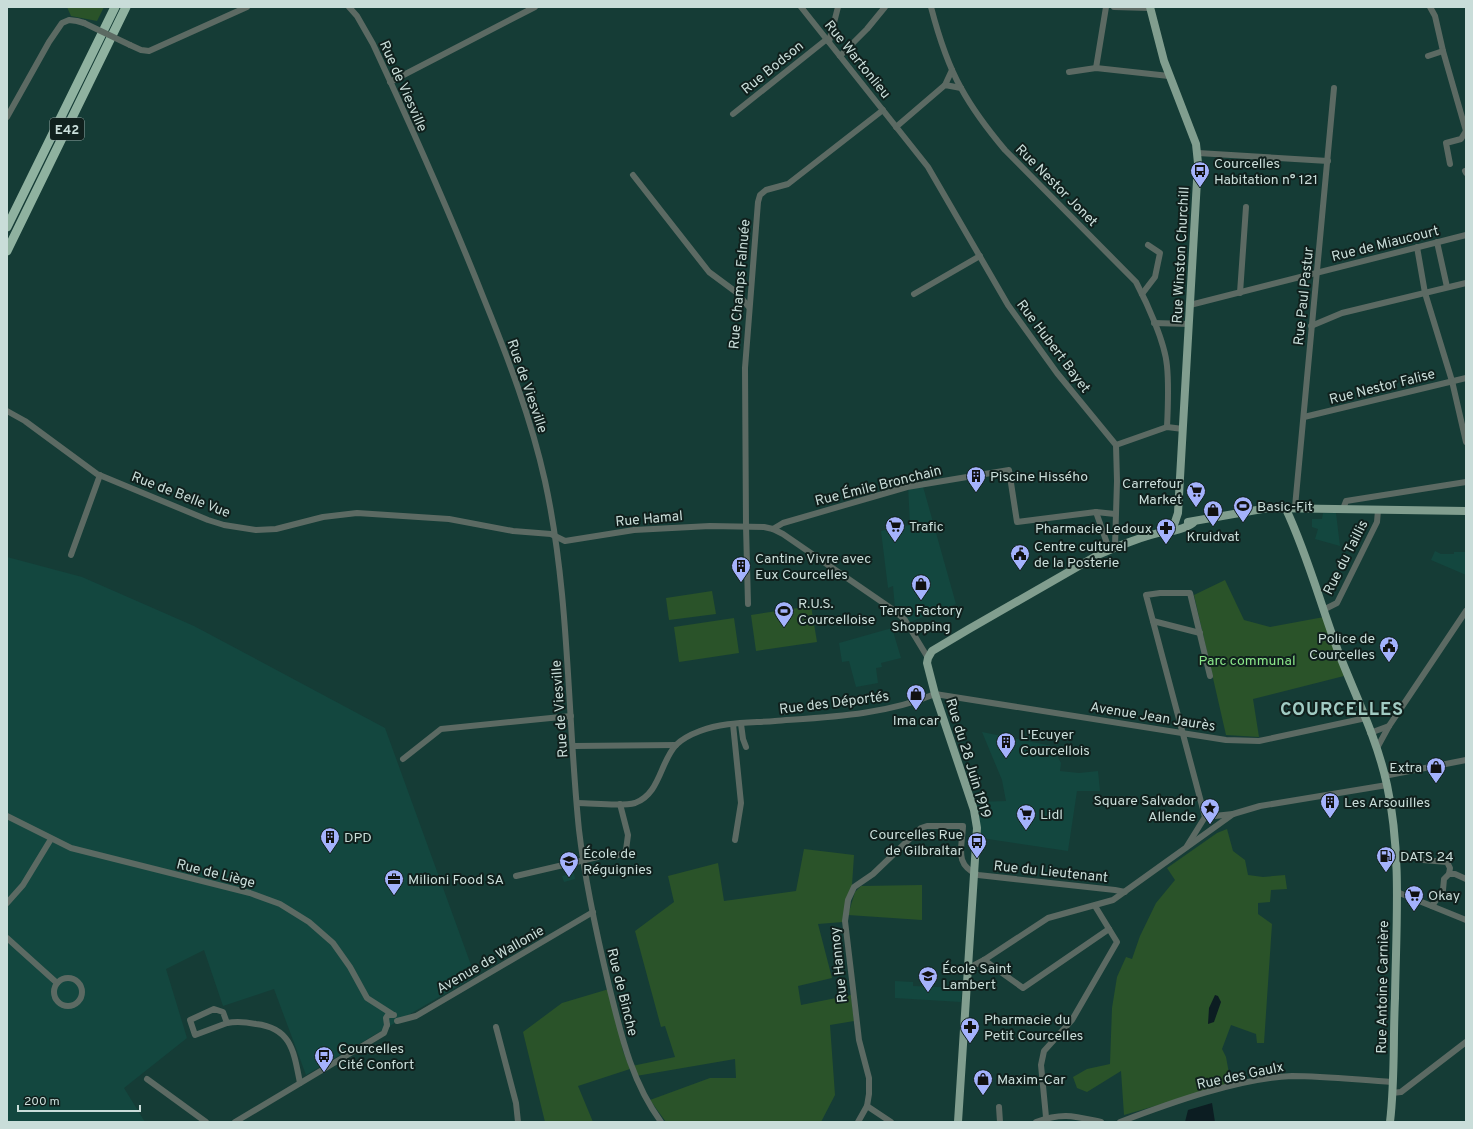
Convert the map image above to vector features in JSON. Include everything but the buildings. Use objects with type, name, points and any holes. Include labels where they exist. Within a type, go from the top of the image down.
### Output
[{"type":"highway","name":"E42","points":[[7,227],[115,7]]},
{"type":"highway","name":"E42","points":[[7,251],[126,7]]},
{"type":"main road","name":"Rue Winston Churchill","points":[[1150,7],[1157,38],[1169,76],[1196,144],[1198,153],[1178,523]]},
{"type":"main road","points":[[928,658],[932,651],[1112,548],[1164,532],[1174,532],[1178,523],[1188,526],[1192,523],[1268,508],[1466,512]]},
{"type":"main road","name":"Rue Antoine Carnière","points":[[1285,508],[1325,609],[1338,649],[1366,718],[1370,733],[1377,748],[1387,785],[1394,842],[1397,892],[1390,1122]]},
{"type":"main road","name":"Rue du 28 Juin 1919","points":[[928,658],[927,664],[935,694],[974,810],[977,832],[956,1120]]},
{"type":"street","points":[[7,117],[49,42],[62,24],[69,20],[77,20],[130,46],[140,50],[149,51],[247,7]]},
{"type":"street","name":"Rue de Viesville","points":[[349,7],[357,16],[373,44],[454,223],[514,374],[529,421],[545,480],[556,537],[574,746],[577,802]]},
{"type":"street","points":[[390,82],[535,7]]},
{"type":"street","name":"Rue Wartonlieu","points":[[801,7],[896,127]]},
{"type":"street","points":[[828,41],[838,7]]},
{"type":"street","points":[[840,56],[867,29],[885,7]]},
{"type":"street","name":"Rue Nestor Jonet","points":[[931,7],[938,35],[960,88],[1005,150],[1136,282],[1164,349],[1167,365],[1167,427]]},
{"type":"street","points":[[1096,68],[1106,7]]},
{"type":"street","points":[[1114,7],[1150,7]]},
{"type":"street","points":[[1430,7],[1434,16],[1466,131],[1461,139],[1446,143],[1450,164]]},
{"type":"street","name":"Rue Bodson","points":[[733,114],[828,41]]},
{"type":"street","points":[[1428,56],[1443,51]]},
{"type":"street","points":[[1069,72],[1096,68],[1169,76]]},
{"type":"street","points":[[896,127],[945,85],[952,70]]},
{"type":"street","points":[[945,85],[960,88]]},
{"type":"street","name":"Rue Paul Pastur","points":[[1296,508],[1311,326],[1334,88]]},
{"type":"street","name":"Rue Champs Falnuée","points":[[746,526],[745,368],[758,202],[760,195],[770,188],[788,184],[883,110]]},
{"type":"street","name":"Rue Hubert Bayet","points":[[896,127],[928,167],[1008,305],[1057,372],[1116,446]]},
{"type":"street","points":[[1198,153],[1328,161]]},
{"type":"street","points":[[633,175],[709,272],[736,292],[749,307]]},
{"type":"street","points":[[1240,292],[1246,208]]},
{"type":"street","name":"Rue de Miaucourt","points":[[1190,305],[1466,235]]},
{"type":"street","points":[[1438,242],[1447,287]]},
{"type":"street","points":[[1142,294],[1155,277],[1160,253],[1148,245]]},
{"type":"street","points":[[1417,248],[1425,293],[1452,381],[1466,442]]},
{"type":"street","points":[[914,294],[980,256]]},
{"type":"street","points":[[1311,326],[1342,313],[1466,283]]},
{"type":"street","points":[[1154,323],[1189,324]]},
{"type":"street","name":"Rue Nestor Falise","points":[[1304,418],[1466,378]]},
{"type":"street","name":"Rue de Belle Vue","points":[[7,411],[100,475],[208,520],[243,529],[276,529],[323,517],[357,513],[449,519],[513,531],[551,534],[556,537]]},
{"type":"street","points":[[1112,548],[1117,481],[1116,446],[1167,427],[1183,429]]},
{"type":"street","name":"Rue Émile Bronchain","points":[[773,529],[783,523],[907,487],[1009,470],[1017,522],[1096,512]]},
{"type":"street","points":[[71,555],[100,475]]},
{"type":"street","points":[[1343,509],[1346,501],[1466,482]]},
{"type":"street","name":"Rue du Taillis","points":[[1325,609],[1337,603],[1377,522],[1378,510]]},
{"type":"street","points":[[1112,548],[1096,512],[1115,514]]},
{"type":"street","points":[[746,526],[748,604]]},
{"type":"street","name":"Rue Hamal","points":[[556,537],[565,541],[634,530],[684,527],[746,526],[773,529],[895,611],[905,620],[928,658]]},
{"type":"street","points":[[1186,849],[1205,817],[1146,595],[1160,593],[1190,593],[1210,676]]},
{"type":"street","points":[[1377,748],[1389,726],[1466,611]]},
{"type":"street","points":[[1153,621],[1200,633]]},
{"type":"street","name":"Avenue Jean Jaurès","points":[[935,694],[1226,740],[1259,741],[1366,718]]},
{"type":"street","name":"Rue des Déportés","points":[[676,745],[700,731],[733,724],[886,710],[935,694]]},
{"type":"street","points":[[403,759],[441,729],[571,716]]},
{"type":"street","points":[[733,724],[741,803],[734,840]]},
{"type":"street","points":[[741,724],[746,748]]},
{"type":"street","points":[[1370,733],[1389,726]]},
{"type":"street","points":[[574,746],[676,745],[653,788],[643,799],[633,803],[620,804],[577,802]]},
{"type":"street","points":[[1384,776],[1466,760]]},
{"type":"street","points":[[1205,817],[1233,814],[1260,806],[1387,785]]},
{"type":"street","name":"Rue de Binche","points":[[577,802],[584,860],[602,960],[628,1058],[638,1084],[650,1106],[662,1122]]},
{"type":"street","points":[[516,876],[602,856],[611,857],[622,854],[626,850],[628,835],[620,804]]},
{"type":"street","points":[[967,969],[984,960],[1048,918],[1113,900],[1233,814]]},
{"type":"street","name":"Rue de Liège","points":[[7,816],[51,839],[72,848],[250,892],[280,904],[310,922],[332,943],[350,968],[367,998],[392,1014]]},
{"type":"street","name":"Rue Hannoy","points":[[858,1122],[867,1106],[870,1094],[869,1078],[859,1040],[845,921],[848,900],[854,887],[873,874],[921,828],[927,826],[963,826],[961,860],[964,866],[974,873]]},
{"type":"street","points":[[7,903],[23,885],[51,839]]},
{"type":"street","points":[[1423,860],[1447,862],[1450,868],[1449,874],[1444,879],[1443,890],[1432,906]]},
{"type":"street","name":"Rue du Lieutenant","points":[[974,873],[1125,892]]},
{"type":"street","points":[[1449,874],[1455,874],[1466,879]]},
{"type":"street","points":[[1397,892],[1466,920]]},
{"type":"street","points":[[1095,906],[1117,942],[1072,1020],[1044,1051],[1041,1065],[1042,1120],[1066,1115],[1101,1122]]},
{"type":"street","name":"Avenue de Wallonie","points":[[398,1021],[416,1016],[593,912]]},
{"type":"street","points":[[984,960],[1023,988],[1109,929]]},
{"type":"street","points":[[7,938],[57,983]]},
{"type":"street","points":[[68,978],[78,982],[82,990],[82,994],[78,1002],[69,1006],[60,1003],[55,996],[54,991],[57,983],[68,978]]},
{"type":"street","points":[[235,1122],[384,1033],[387,1025],[382,1008]]},
{"type":"street","points":[[227,1023],[223,1012],[214,1009],[190,1020],[195,1036],[227,1023],[244,1022],[264,1025],[281,1033],[288,1039],[294,1053],[300,1083]]},
{"type":"street","points":[[386,1018],[392,1014],[397,1017],[398,1021],[393,1026],[387,1025]]},
{"type":"street","points":[[496,1027],[516,1103],[518,1122]]},
{"type":"street","points":[[1392,1093],[1401,1092],[1466,1042]]},
{"type":"street","name":"Rue des Gaulx","points":[[1120,1122],[1176,1102],[1264,1079],[1293,1076],[1392,1082]]},
{"type":"street","points":[[147,1079],[206,1122]]},
{"type":"street","points":[[867,1106],[891,1122]]},
{"type":"street","points":[[999,1107],[1000,1122]]},
{"type":"shaded area","points":[[922,483],[956,604],[905,624],[895,608],[893,586],[888,588],[881,531],[910,525],[908,485]]},
{"type":"shaded area","points":[[1323,513],[1336,513],[1340,546],[1315,539],[1318,529],[1312,527],[1312,519],[1322,519]]},
{"type":"shaded area","points":[[1435,551],[1441,554],[1466,552],[1466,575],[1431,560]]},
{"type":"shaded area","points":[[7,557],[82,577],[194,626],[385,728],[475,976],[306,1075],[274,989],[223,1006],[204,950],[166,969],[187,1038],[124,1088],[145,1122],[7,1122]]},
{"type":"shaded area","points":[[892,628],[901,658],[881,663],[882,667],[876,668],[878,683],[856,687],[849,661],[842,662],[839,643]]},
{"type":"shaded area","points":[[982,732],[1052,746],[1061,763],[1060,771],[1079,773],[1098,771],[1100,791],[1077,791],[1068,851],[981,838],[978,802],[1006,801],[1002,780]]},
{"type":"shaded area","name":"École de Réguignies","points":[[574,873],[575,879],[564,882],[562,876]]},
{"type":"shaded area","name":"École Saint Lambert","points":[[895,981],[913,982],[913,986],[962,988],[961,1002],[895,998]]},
{"type":"shaded area","points":[[1215,995],[1218,996],[1221,1002],[1214,1022],[1208,1024],[1209,1008]]},
{"type":"shaded area","points":[[1212,1103],[1215,1122],[1185,1122],[1188,1110]]},
{"type":"green space","points":[[67,7],[104,7],[97,21],[71,16]]},
{"type":"green space","name":"Parc communal","points":[[1225,580],[1244,620],[1270,627],[1324,617],[1344,676],[1253,699],[1259,737],[1226,735],[1194,595]]},
{"type":"green space","points":[[712,591],[716,614],[669,620],[666,598]]},
{"type":"green space","name":"R.U.S. Courcelloise","points":[[811,606],[817,642],[756,651],[751,615]]},
{"type":"green space","points":[[734,618],[739,653],[679,662],[674,627]]},
{"type":"green space","points":[[1227,829],[1233,851],[1245,860],[1248,875],[1263,877],[1285,875],[1287,889],[1271,890],[1270,902],[1258,903],[1258,914],[1272,924],[1264,1043],[1257,1043],[1256,1034],[1231,1025],[1222,1049],[1226,1057],[1231,1084],[1124,1115],[1121,1071],[1087,1092],[1077,1088],[1073,1077],[1087,1069],[1110,1064],[1112,1008],[1117,977],[1126,957],[1132,959],[1140,936],[1156,903],[1175,880],[1167,868],[1217,833]]},
{"type":"green space","points":[[804,849],[854,855],[852,885],[843,922],[818,924],[832,978],[798,986],[801,1005],[851,995],[854,1021],[830,1025],[835,1095],[821,1122],[666,1122],[650,1100],[710,1078],[736,1078],[735,1059],[636,1076],[632,1066],[675,1057],[665,1026],[661,1027],[635,931],[674,902],[668,876],[718,863],[724,901],[796,891]]},
{"type":"green space","points":[[922,885],[922,920],[848,915],[855,892],[861,886]]},
{"type":"green space","points":[[609,989],[623,1051],[630,1069],[578,1086],[593,1122],[545,1122],[523,1032],[562,1003]]},
{"type":"place","name":"Courcelles Habitation n° 121","points":[[1200,188]]},
{"type":"place","name":"Piscine Hissého","points":[[976,493]]},
{"type":"place","name":"Carrefour Market","points":[[1196,508]]},
{"type":"place","name":"Basic-Fit","points":[[1243,523]]},
{"type":"place","name":"Kruidvat","points":[[1213,527]]},
{"type":"place","name":"Trafic","points":[[895,543]]},
{"type":"place","name":"Pharmacie Ledoux","points":[[1166,545]]},
{"type":"place","name":"Centre culturel de la Posterie","points":[[1020,571]]},
{"type":"place","name":"Cantine Vivre avec Eux Courcelles","points":[[741,583]]},
{"type":"place","name":"Terre Factory Shopping","points":[[921,601]]},
{"type":"place","name":"R.U.S. Courcelloise","points":[[784,628]]},
{"type":"place","name":"Police de Courcelles","points":[[1389,663]]},
{"type":"place","name":"Ima car","points":[[916,711]]},
{"type":"place","name":"L'Ecuyer Courcellois","points":[[1006,759]]},
{"type":"place","name":"Extra","points":[[1436,784]]},
{"type":"place","name":"Les Arsouilles","points":[[1330,819]]},
{"type":"place","name":"Square Salvador Allende","points":[[1210,825]]},
{"type":"place","name":"Lidl","points":[[1026,831]]},
{"type":"place","name":"DPD","points":[[330,854]]},
{"type":"place","name":"Courcelles Rue de Gilbraltar","points":[[977,859]]},
{"type":"place","name":"DATS 24","points":[[1386,873]]},
{"type":"place","name":"École de Réguignies","points":[[569,878]]},
{"type":"place","name":"Milioni Food SA","points":[[394,896]]},
{"type":"place","name":"Okay","points":[[1414,912]]},
{"type":"place","name":"École Saint Lambert","points":[[928,993]]},
{"type":"place","name":"Pharmacie du Petit Courcelles","points":[[970,1044]]},
{"type":"place","name":"Courcelles Cité Confort","points":[[324,1073]]},
{"type":"place","name":"Maxim-Car","points":[[983,1096]]},
{"type":"district","name":"COURCELLES","points":[[1342,709]]}]
